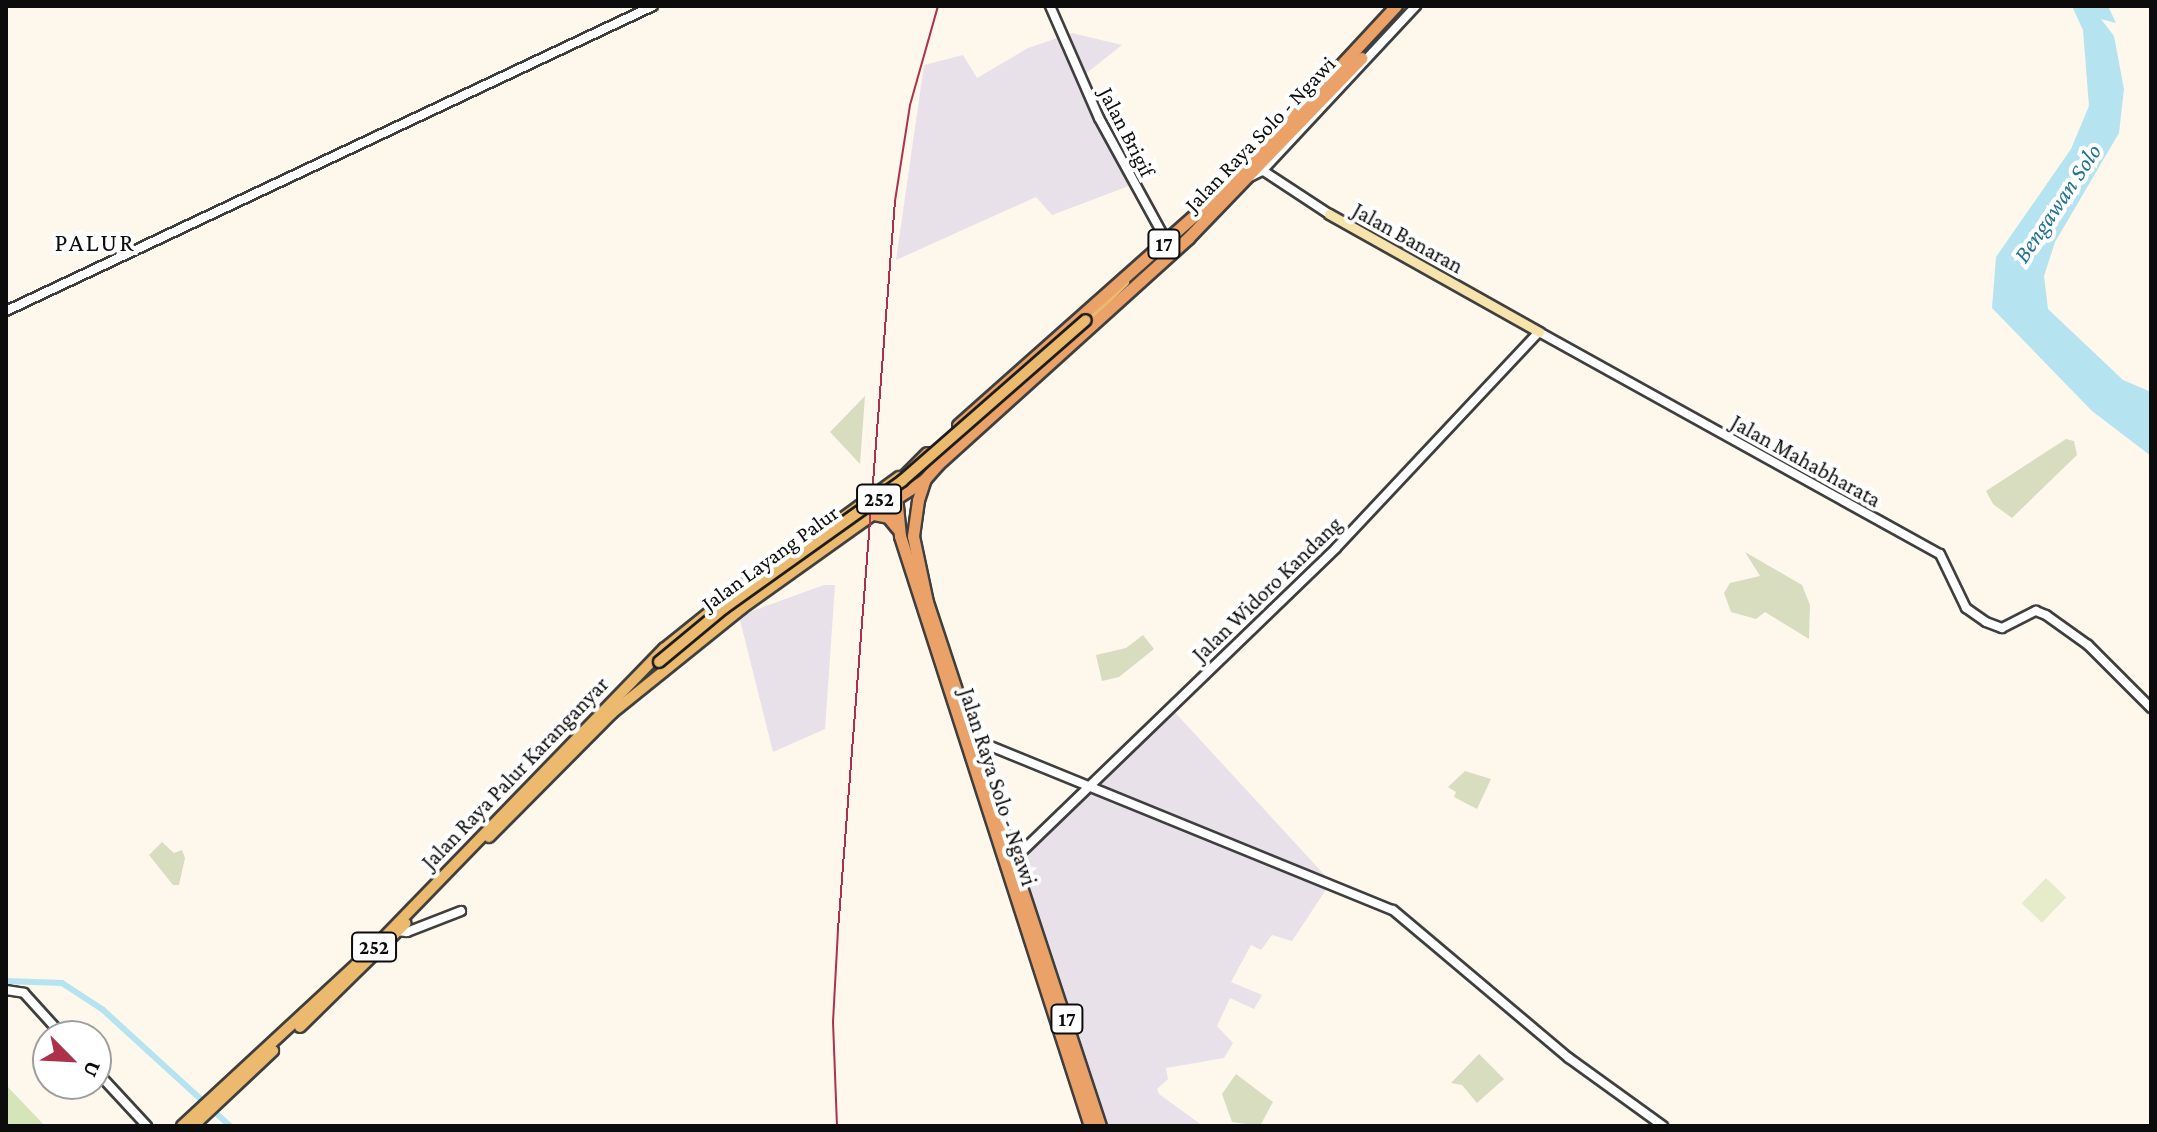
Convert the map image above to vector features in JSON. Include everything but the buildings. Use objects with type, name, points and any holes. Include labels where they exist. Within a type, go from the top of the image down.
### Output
[{"type":"highway","name":"Jalan Raya Solo - Ngawi","points":[[1090,1126],[900,536],[895,499],[900,475],[1236,178],[1396,6]]},
{"type":"highway","name":"Jalan Raya Solo - Ngawi","points":[[1100,1126],[927,602],[914,545],[914,515],[925,479],[938,464],[1135,289],[1260,169],[1392,28],[1406,6]]},
{"type":"highway","points":[[929,451],[931,461],[938,464]]},
{"type":"highway","points":[[895,499],[925,479],[923,469],[915,463]]},
{"type":"highway","points":[[874,514],[890,519],[900,536]]},
{"type":"main road","name":"Jalan Banaran","points":[[1329,214],[1539,332]]},
{"type":"main road","name":"Jalan Layang Palur","points":[[1088,322],[1125,279]]},
{"type":"main road","name":"Jalan Layang Palur","points":[[613,706],[724,608],[902,481],[1088,322],[1135,289]]},
{"type":"main road","name":"Jalan Raya Palur Karanganyar","points":[[182,1126],[214,1102],[393,931],[707,613],[900,475]]},
{"type":"main road","name":"Jalan Raya Palur Karanganyar","points":[[613,706],[742,608],[895,499]]},
{"type":"main road","points":[[824,531],[830,532],[833,544]]},
{"type":"main road","name":"Jalan Raya Palur Karanganyar","points":[[193,1126],[204,1110]]},
{"type":"street","points":[[6,311],[653,6]]},
{"type":"street","name":"Jalan Brigif","points":[[1050,6],[1099,118],[1167,242]]},
{"type":"street","points":[[1392,28],[1416,6]]},
{"type":"street","name":"Jalan Banaran","points":[[1260,169],[1329,214]]},
{"type":"street","name":"Jalan Mahabharata","points":[[1539,332],[1934,550],[1948,564],[1952,582],[1966,608],[1991,625],[2009,627],[2028,613],[2046,615],[2088,645],[2151,708]]},
{"type":"street","name":"Jalan Widoro Kandang","points":[[1011,862],[1094,785],[1391,493],[1539,332]]},
{"type":"street","points":[[973,739],[1360,894],[1412,924],[1569,1058],[1663,1126]]},
{"type":"street","points":[[393,931],[461,911]]},
{"type":"street","points":[[6,990],[24,993],[48,1020]]},
{"type":"street","points":[[112,1088],[147,1126]]},
{"type":"shaded area","points":[[1072,33],[1122,45],[1079,79],[1134,184],[1052,215],[1036,197],[896,260],[924,65],[963,55],[977,78],[1028,48]]},
{"type":"shaded area","points":[[824,585],[835,585],[825,729],[773,752],[739,616]]},
{"type":"shaded area","points":[[1170,707],[1331,882],[1292,941],[1272,935],[1261,950],[1251,945],[1231,982],[1262,995],[1254,1009],[1230,998],[1217,1026],[1233,1043],[1224,1058],[1166,1068],[1168,1079],[1157,1089],[1159,1094],[1203,1126],[1106,1126],[1011,864]]},
{"type":"green space","points":[[865,396],[860,464],[830,432]]},
{"type":"green space","points":[[2066,439],[2074,441],[2077,455],[2012,518],[1993,504],[1986,491]]},
{"type":"green space","points":[[1745,552],[1802,585],[1810,605],[1809,639],[1765,612],[1756,619],[1731,612],[1724,593],[1730,583],[1760,576]]},
{"type":"green space","points":[[1143,635],[1154,649],[1119,677],[1102,681],[1096,655],[1126,648]]},
{"type":"green space","points":[[1465,771],[1491,779],[1477,809],[1454,797],[1456,792],[1448,787]]},
{"type":"green space","points":[[162,842],[174,853],[182,850],[185,858],[179,885],[173,885],[149,855]]},
{"type":"green space","points":[[2046,878],[2066,897],[2042,923],[2022,903]]},
{"type":"green space","points":[[1479,1054],[1504,1079],[1477,1103],[1462,1085],[1451,1083]]},
{"type":"green space","points":[[1236,1074],[1273,1102],[1260,1126],[1232,1122],[1222,1094]]},
{"type":"green space","points":[[6,1085],[45,1126],[6,1126]]},
{"type":"water","name":"Bengawan Solo","points":[[2072,6],[2108,6],[2116,23],[2101,19],[2114,36],[2124,89],[2119,133],[2055,242],[2044,276],[2048,309],[2123,380],[2151,392],[2151,456],[2092,411],[1992,308],[1996,257],[2071,149],[2089,106],[2083,30]]},
{"type":"waterway","points":[[6,981],[62,983],[102,1009],[230,1126]]},
{"type":"railway","points":[[837,1126],[833,1022],[838,930],[895,201],[910,105],[938,6]]},
{"type":"district","name":"PALUR","points":[[95,243]]}]
